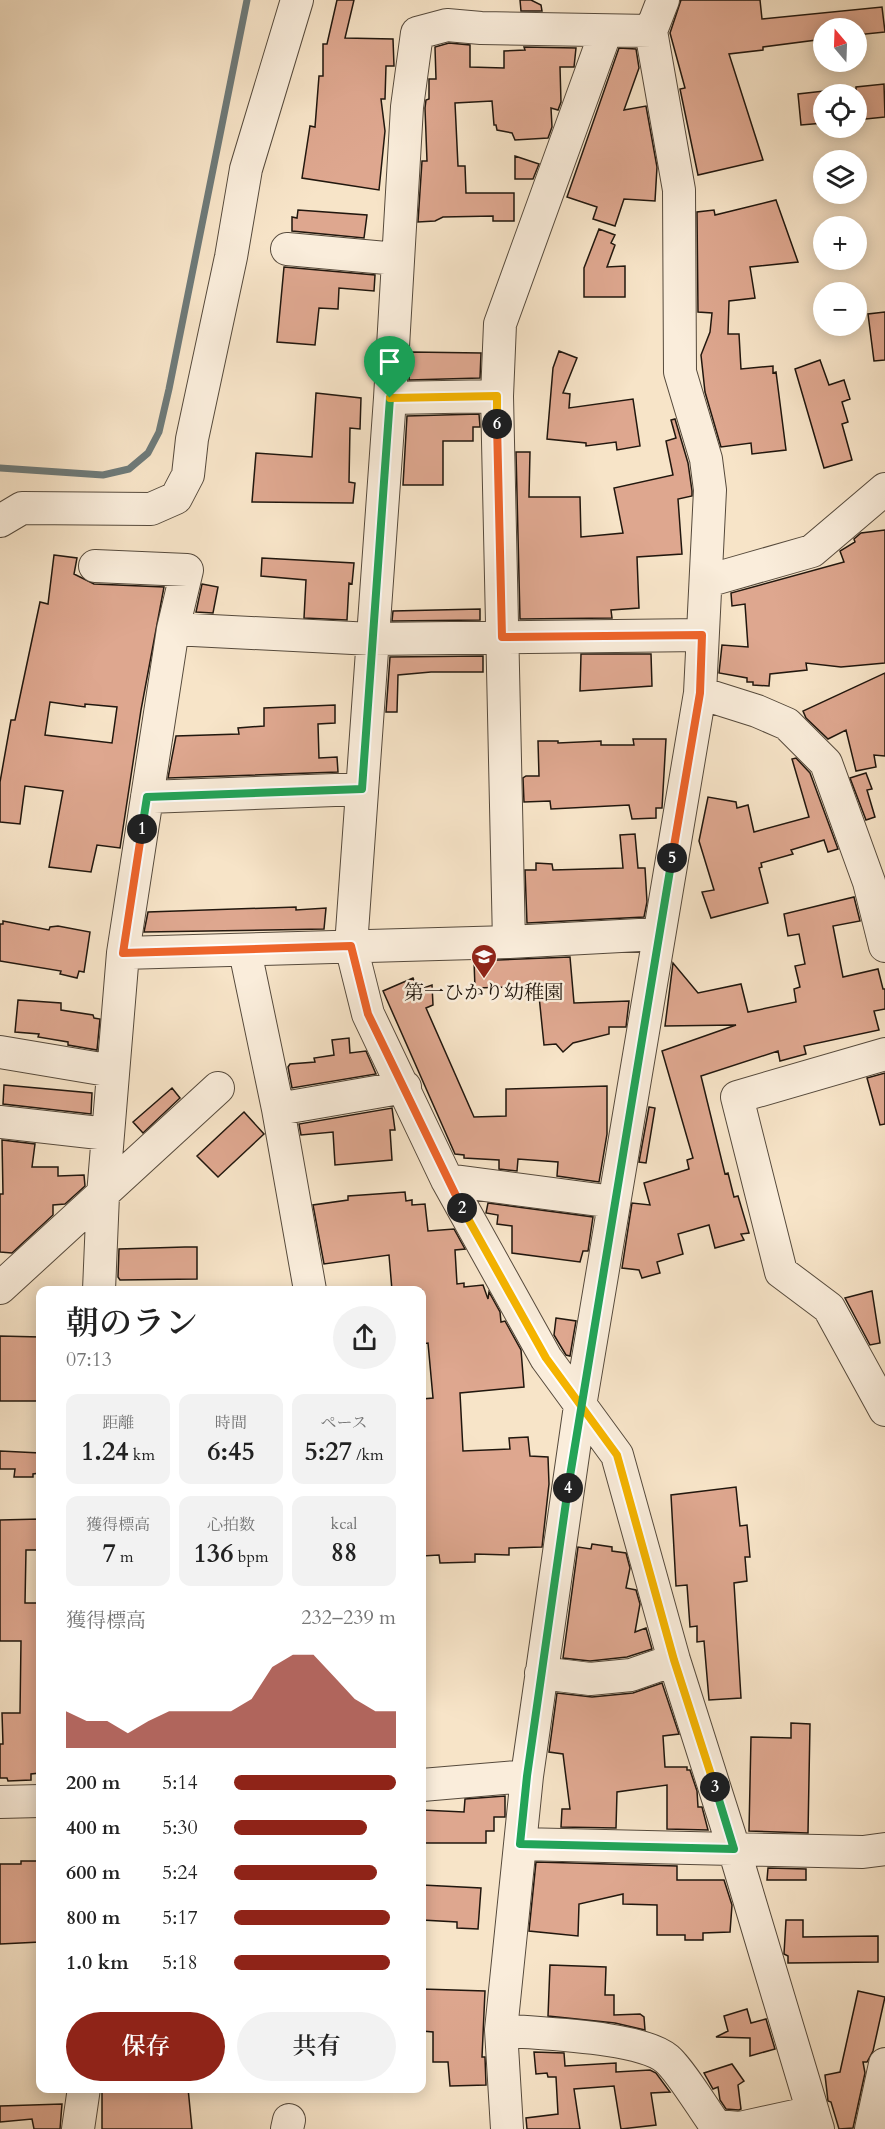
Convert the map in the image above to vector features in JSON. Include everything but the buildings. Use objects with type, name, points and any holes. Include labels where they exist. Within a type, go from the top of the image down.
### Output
[{"type":"street","points":[[0,522],[22,508],[151,509],[176,498],[188,475],[192,439],[231,257],[246,169],[297,0]]},
{"type":"street","points":[[507,2129],[501,2030],[527,1776],[580,1406],[700,693],[710,490],[706,459],[680,372],[679,190],[651,31],[663,0]]},
{"type":"street","points":[[501,2030],[623,2043],[646,2048],[667,2060],[717,2126],[740,2128],[815,2120],[734,1849],[674,1660],[617,1455],[546,1358],[447,1180],[368,1014],[351,946],[390,398],[406,107],[417,33],[447,25],[651,31]]},
{"type":"street","points":[[509,942],[497,396],[500,324],[606,31]]},
{"type":"street","points":[[287,249],[398,258]]},
{"type":"street","points":[[390,398],[497,396]]},
{"type":"street","points":[[707,581],[812,551],[885,489]]},
{"type":"street","points":[[94,566],[187,570],[173,629],[123,953],[103,1195],[99,1286]]},
{"type":"street","points":[[173,629],[372,639],[702,635]]},
{"type":"street","points":[[700,693],[757,711],[787,724],[826,764],[868,882],[885,946]]},
{"type":"street","points":[[147,797],[362,789]]},
{"type":"street","points":[[123,953],[509,942],[658,934]]},
{"type":"street","points":[[245,951],[278,1109],[309,1286]]},
{"type":"street","points":[[0,1052],[113,1071]]},
{"type":"street","points":[[885,1054],[737,1097],[781,1272],[829,1308],[885,1410]]},
{"type":"street","points":[[0,1288],[218,1088]]},
{"type":"street","points":[[278,1109],[405,1088]]},
{"type":"street","points":[[0,1122],[108,1134]]},
{"type":"street","points":[[447,1180],[614,1202]]},
{"type":"street","points":[[541,1673],[590,1679],[631,1675],[674,1660]]},
{"type":"street","points":[[426,1785],[527,1776]]},
{"type":"street","points":[[0,1802],[36,1801]]},
{"type":"street","points":[[520,1844],[862,1852],[885,1849]]},
{"type":"street","points":[[871,2129],[885,2064]]},
{"type":"street","points":[[78,2129],[83,2093]]},
{"type":"waterway","points":[[0,468],[103,475],[129,469],[148,453],[159,432],[169,389],[247,0]]},
{"type":"place","name":"第一ひかり幼稚園","points":[[484,980]]},
{"type":"route","points":[[390,398],[362,789],[147,797],[123,953],[351,946],[368,1014],[447,1180],[546,1358],[580,1406],[617,1455],[674,1660],[734,1849],[520,1844],[534,1725],[580,1406],[700,693],[702,635],[502,637],[497,396],[390,398]]}]
